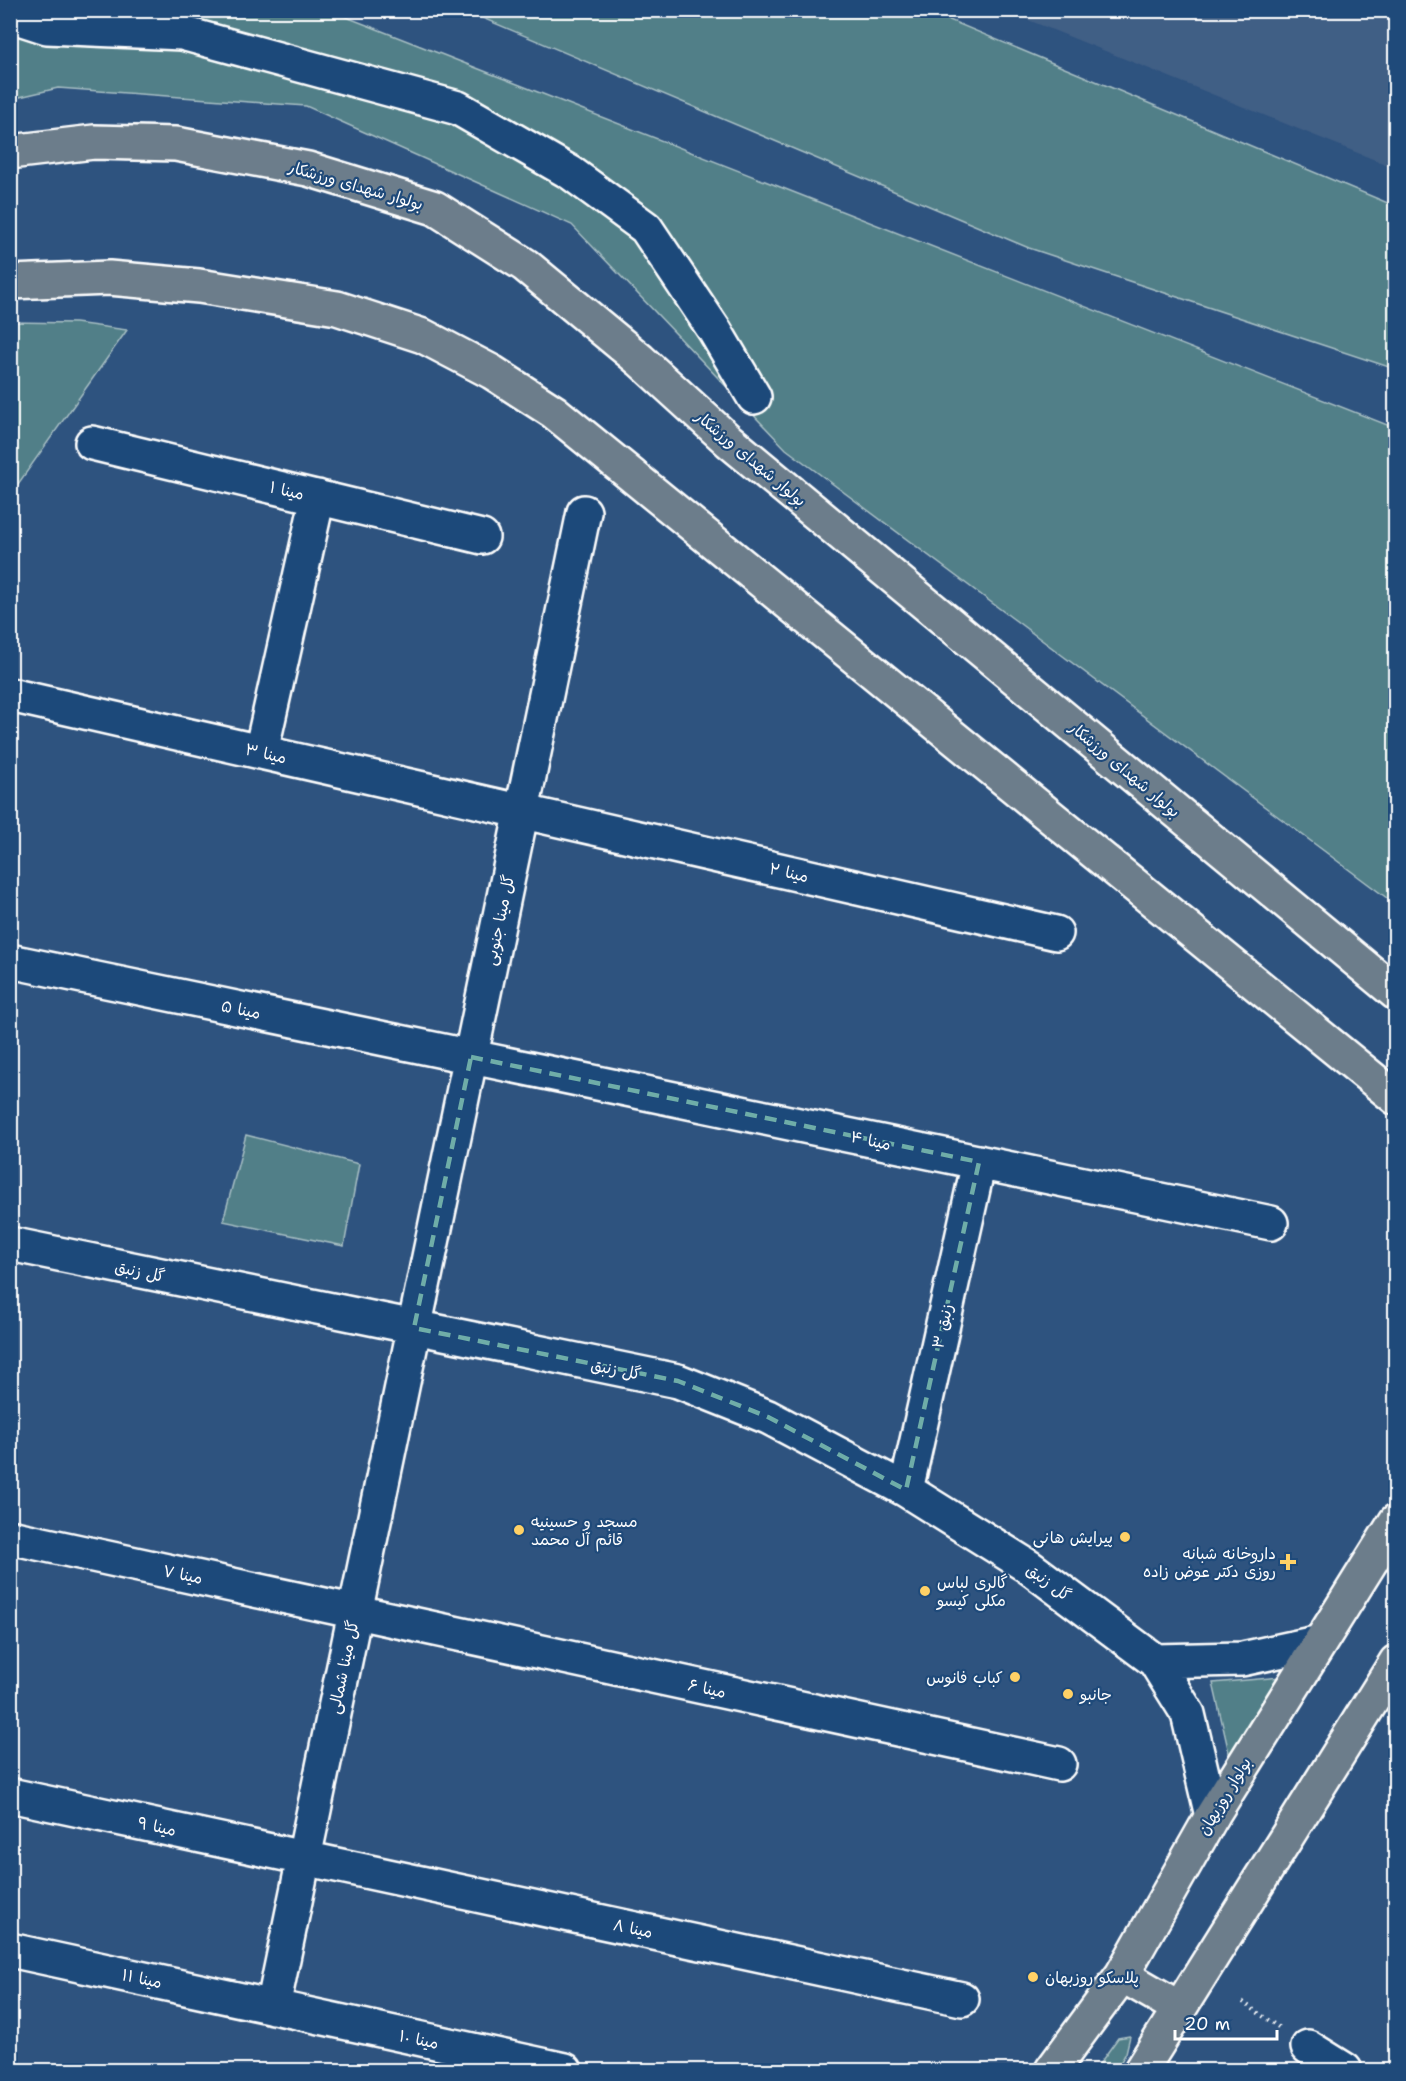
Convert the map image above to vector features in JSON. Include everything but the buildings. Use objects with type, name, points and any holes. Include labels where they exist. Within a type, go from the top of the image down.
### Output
[{"type":"main road","name":"بولوار شهدای ورزشکار","points":[[10,152],[94,142],[176,144],[308,169],[435,208],[525,265],[640,360],[729,441],[1395,993]]},
{"type":"main road","points":[[10,282],[109,278],[199,286],[337,308],[423,336],[492,372],[554,412],[1395,1098]]},
{"type":"main road","name":"بولوار روزبهان","points":[[1052,2070],[1122,1975],[1212,1816],[1395,1521]]},
{"type":"main road","points":[[1141,2070],[1395,1662]]},
{"type":"main road","points":[[1122,1975],[1179,2008]]},
{"type":"street","points":[[10,15],[47,27],[183,33],[458,108],[571,173],[646,228],[715,331],[754,397]]},
{"type":"street","points":[[10,37],[47,27]]},
{"type":"street","name":"مینا ۱","points":[[92,444],[483,537]]},
{"type":"street","points":[[261,752],[318,497]]},
{"type":"street","name":"گل مینا جنوبی","points":[[414,1328],[584,512]]},
{"type":"street","name":"مینا ۳","points":[[10,695],[522,811]]},
{"type":"street","name":"مینا ۲","points":[[522,811],[1056,933]]},
{"type":"street","name":"مینا ۵","points":[[10,961],[471,1056]]},
{"type":"street","name":"مینا ۴","points":[[471,1056],[1270,1223]]},
{"type":"street","name":"زنبق ۳","points":[[906,1490],[979,1162]]},
{"type":"street","name":"گل زنبق","points":[[10,1244],[678,1382],[768,1417],[906,1490],[1029,1567],[1155,1661],[1188,1714],[1212,1816]]},
{"type":"street","name":"گل مینا شمالی","points":[[273,2007],[414,1328]]},
{"type":"street","name":"مینا ۷","points":[[10,1537],[355,1611]]},
{"type":"street","name":"مینا ۶","points":[[355,1611],[1059,1764]]},
{"type":"street","points":[[1155,1661],[1242,1659],[1320,1642]]},
{"type":"street","name":"مینا ۹","points":[[10,1795],[303,1858]]},
{"type":"street","name":"مینا ۸","points":[[303,1858],[962,1999]]},
{"type":"street","name":"مینا ۱۱","points":[[10,1950],[273,2007]]},
{"type":"street","name":"مینا ۱۰","points":[[273,2007],[565,2070]]},
{"type":"street","points":[[1308,2047],[1345,2070]]},
{"type":"path","points":[[1243,2002],[1308,2047]]},
{"type":"highlighted area","points":[[471,1057],[979,1162],[906,1490],[768,1417],[678,1381],[414,1328]]},
{"type":"shaded area","points":[[1006,11],[1395,11],[1395,168]]},
{"type":"green space","points":[[10,11],[331,11],[1395,428],[1395,904],[786,449],[572,225],[306,106],[58,88],[11,99]]},
{"type":"green space","points":[[466,11],[928,11],[1395,206],[1395,369],[1029,248]]},
{"type":"green space","points":[[11,322],[75,323],[127,330],[11,494]]},
{"type":"green space","points":[[246,1135],[359,1164],[344,1246],[223,1221]]},
{"type":"green space","points":[[1281,1677],[1232,1766],[1213,1683]]},
{"type":"green space","points":[[1130,2036],[1126,2053],[1116,2070],[1095,2070],[1118,2038]]},
{"type":"place","name":"مسجد و حسینیه قائم آل محمد","points":[[519,1530]]},
{"type":"place","name":"پیرایش هانی","points":[[1125,1537]]},
{"type":"place","name":"داروخانه شبانه روزی دکتر عوض زاده","points":[[1288,1562]]},
{"type":"place","name":"گالری لباس مکلی کیسو","points":[[925,1591]]},
{"type":"place","name":"کباب فانوس","points":[[1015,1677]]},
{"type":"place","name":"جانبو","points":[[1068,1694]]},
{"type":"place","name":"پلاسکو روزبهان","points":[[1033,1977]]}]
